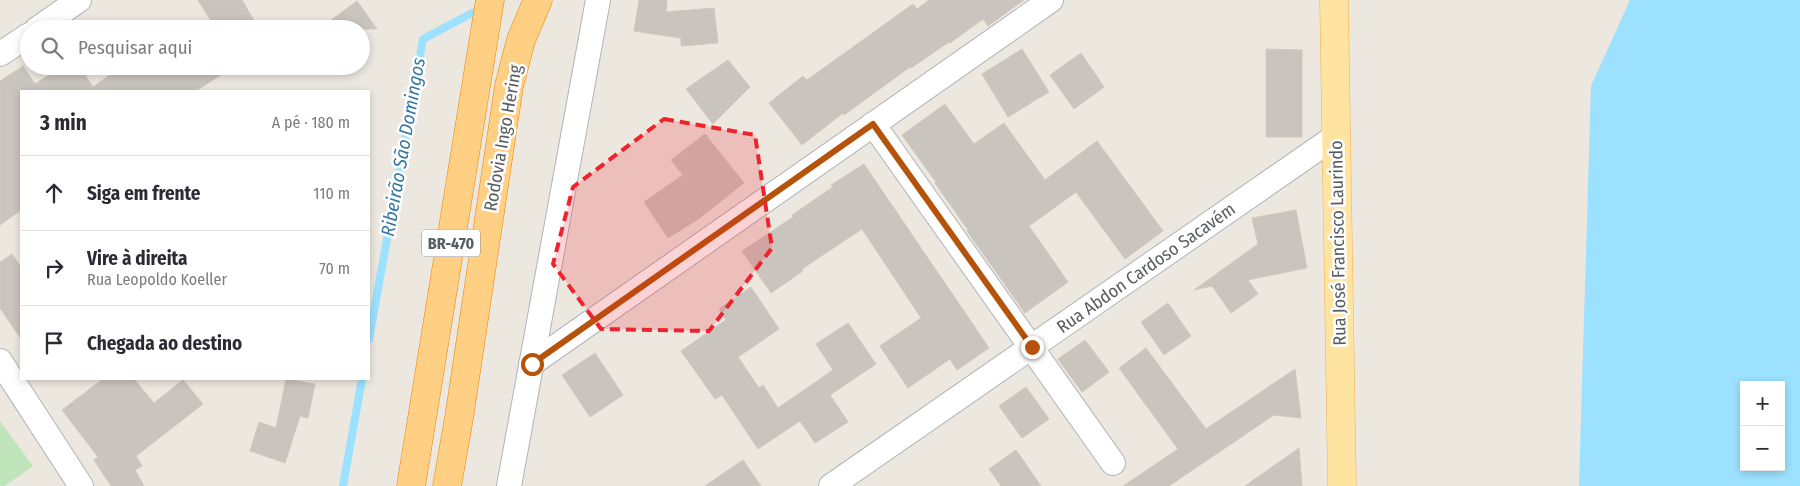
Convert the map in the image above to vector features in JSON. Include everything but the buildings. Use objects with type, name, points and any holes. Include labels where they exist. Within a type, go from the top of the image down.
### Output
[{"type":"highway","name":"Rodovia Ingo Hering","points":[[411,486],[490,0]]},
{"type":"highway","name":"Rodovia Ingo Hering","points":[[447,486],[509,86],[521,40],[538,0]]},
{"type":"main road","name":"Rua José Francisco Laurindo","points":[[1334,0],[1342,486]]},
{"type":"street","points":[[50,20],[79,0]]},
{"type":"street","points":[[510,484],[598,0]]},
{"type":"street","points":[[532,364],[1051,0]]},
{"type":"street","points":[[0,54],[20,41]]},
{"type":"street","points":[[873,124],[1113,463]]},
{"type":"street","name":"Rua Abdon Cardoso Sacavém","points":[[831,486],[1336,136]]},
{"type":"street","points":[[0,361],[11,382],[80,486]]},
{"type":"highlighted area","points":[[664,119],[755,135],[772,248],[709,331],[601,329],[553,264],[573,187]]},
{"type":"green space","points":[[0,421],[33,466],[5,486],[0,486]]},
{"type":"water","points":[[1630,0],[1800,0],[1800,486],[1579,486],[1591,86]]},
{"type":"waterway","name":"Ribeirão São Domingos","points":[[370,333],[423,39],[472,13]]},
{"type":"waterway","name":"Ribeirão São Domingos","points":[[343,486],[362,380]]},
{"type":"route","points":[[532,364],[873,124],[1032,347]]}]
